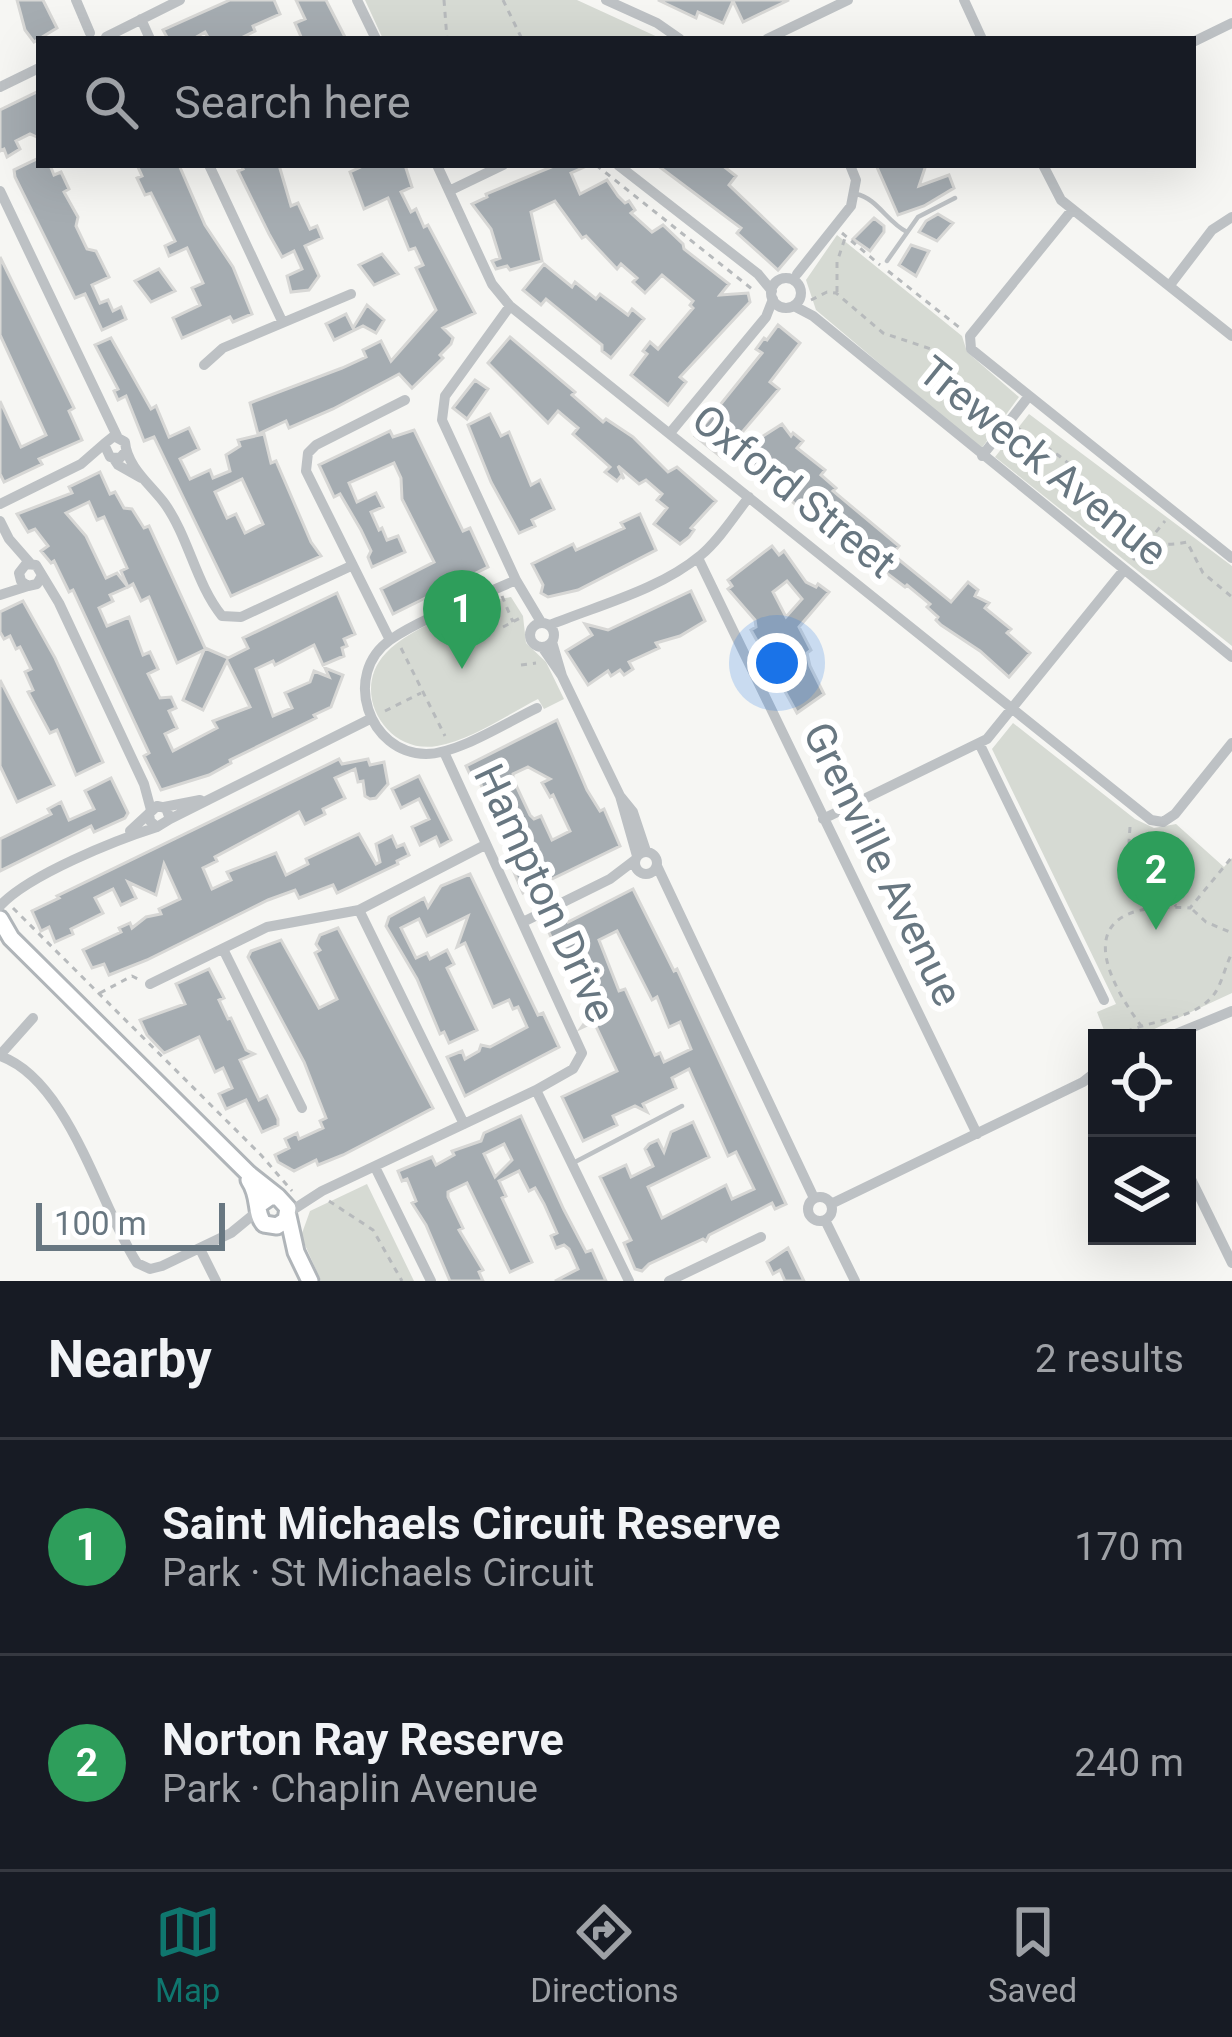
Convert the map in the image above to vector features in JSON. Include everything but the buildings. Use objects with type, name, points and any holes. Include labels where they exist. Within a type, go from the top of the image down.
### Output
[{"type":"street","points":[[76,0],[88,36]]},
{"type":"street","points":[[110,36],[181,0]]},
{"type":"street","points":[[357,0],[375,36]]},
{"type":"street","points":[[607,0],[676,36]]},
{"type":"street","points":[[791,34],[848,0]]},
{"type":"street","points":[[964,0],[981,36]]},
{"type":"street","points":[[141,19],[149,36]]},
{"type":"street","points":[[1196,41],[1232,23]]},
{"type":"street","points":[[0,87],[36,69]]},
{"type":"street","points":[[210,168],[282,321]]},
{"type":"street","name":"Oxford Street","points":[[438,168],[492,284],[510,306],[1151,820],[1163,822],[1175,814],[1232,743]]},
{"type":"street","points":[[449,190],[497,168]]},
{"type":"street","name":"Treweck Avenue","points":[[621,168],[1232,657]]},
{"type":"street","points":[[797,274],[856,194],[851,168]]},
{"type":"street","points":[[1044,168],[1060,200],[1232,335]]},
{"type":"street","points":[[0,191],[103,405],[116,456],[165,504],[222,616],[241,617],[351,566]]},
{"type":"street","points":[[1072,210],[970,336],[971,349],[1232,558]]},
{"type":"street","points":[[1170,285],[1212,230],[1232,217]]},
{"type":"street","points":[[204,365],[214,352],[351,294]]},
{"type":"street","points":[[670,433],[766,317],[790,300]]},
{"type":"street","points":[[510,306],[445,396],[441,407],[448,437],[620,796],[644,863],[674,906],[814,1198]]},
{"type":"street","points":[[982,456],[1029,396]]},
{"type":"street","points":[[393,638],[351,566],[305,460],[316,445],[405,400]]},
{"type":"street","points":[[0,504],[81,464],[116,456],[125,442],[109,440],[81,464]]},
{"type":"street","points":[[545,636],[698,557],[749,497]]},
{"type":"street","points":[[0,521],[24,580],[58,607]]},
{"type":"street","points":[[9,539],[29,563],[39,567],[159,811]]},
{"type":"street","name":"Grenville Avenue","points":[[698,557],[977,1134]]},
{"type":"street","points":[[24,580],[29,563]]},
{"type":"street","points":[[823,819],[980,745],[1124,570]]},
{"type":"street","points":[[0,595],[24,580],[41,577]]},
{"type":"street","points":[[516,580],[393,638],[377,654],[365,681],[370,719],[399,747],[426,754],[448,750],[537,708]]},
{"type":"street","points":[[524,595],[528,614],[545,636]]},
{"type":"street","points":[[126,836],[159,811],[203,801],[370,719]]},
{"type":"street","points":[[980,745],[1104,1000]]},
{"type":"street","name":"Hampton Drive","points":[[286,1203],[322,1191],[536,1090],[573,1070],[582,1053],[485,845],[448,750]]},
{"type":"street","points":[[0,906],[28,885],[126,836],[157,826],[150,821],[159,811]]},
{"type":"street","points":[[150,984],[266,927],[359,910],[485,845]]},
{"type":"street","points":[[523,922],[644,863]]},
{"type":"street","points":[[0,892],[28,885]]},
{"type":"street","points":[[359,910],[464,1124]]},
{"type":"street","points":[[0,919],[6,935],[249,1174],[286,1203],[296,1252],[310,1281]]},
{"type":"street","points":[[223,949],[302,1108]]},
{"type":"street","points":[[1193,1029],[1232,1011]]},
{"type":"street","points":[[33,1018],[0,1056],[15,1063],[61,1110],[137,1263],[150,1269],[162,1267],[263,1217],[270,1197],[286,1203]]},
{"type":"street","points":[[831,1204],[1088,1080]]},
{"type":"street","points":[[536,1090],[629,1281]]},
{"type":"street","points":[[375,1167],[431,1281]]},
{"type":"street","points":[[249,1174],[263,1217],[296,1252]]},
{"type":"street","points":[[1196,1190],[1232,1263]]},
{"type":"street","points":[[814,1198],[825,1198],[831,1204],[825,1220]]},
{"type":"street","points":[[814,1198],[808,1208],[810,1216],[825,1220],[854,1281]]},
{"type":"street","points":[[263,1217],[282,1224],[286,1203]]},
{"type":"street","points":[[669,1281],[694,1276],[761,1237]]},
{"type":"street","points":[[200,1249],[215,1281]]},
{"type":"lane","points":[[856,194],[872,200],[893,225],[908,232]]},
{"type":"lane","points":[[887,261],[925,211],[955,198]]},
{"type":"lane","points":[[570,1164],[682,1106]]},
{"type":"path","points":[[444,0],[448,36]]},
{"type":"path","points":[[503,0],[521,36]]},
{"type":"path","points":[[600,168],[752,290]]},
{"type":"path","points":[[841,232],[960,328]]},
{"type":"path","points":[[836,293],[840,284],[837,262],[846,237]]},
{"type":"path","points":[[790,300],[836,293],[884,333],[940,352],[966,393],[1077,473],[1096,517],[1148,544],[1164,547],[1187,542],[1203,573],[1232,597]]},
{"type":"path","points":[[1124,570],[1173,511]]},
{"type":"path","points":[[499,588],[513,622]]},
{"type":"path","points":[[502,627],[528,614]]},
{"type":"path","points":[[520,665],[534,664],[545,636]]},
{"type":"path","points":[[393,638],[424,692],[448,750]]},
{"type":"path","points":[[385,711],[424,692]]},
{"type":"path","points":[[1130,827],[1141,873],[1157,881],[1177,907]]},
{"type":"path","points":[[1190,908],[1232,857]]},
{"type":"path","points":[[1141,1027],[1105,964],[1107,932],[1134,909],[1177,907],[1190,908],[1232,933]]},
{"type":"path","points":[[20,915],[99,993],[286,1203]]},
{"type":"path","points":[[1136,1029],[1184,1014],[1210,999],[1232,953]]},
{"type":"path","points":[[99,993],[132,976],[150,984]]},
{"type":"path","points":[[317,1207],[329,1200],[373,1230],[402,1281]]},
{"type":"shaded area","points":[[365,0],[577,0],[655,36],[382,36]]},
{"type":"shaded area","points":[[837,235],[962,336],[967,352],[1019,397],[981,449],[816,310],[806,280]]},
{"type":"shaded area","points":[[1029,414],[1232,566],[1232,646],[995,457]]},
{"type":"shaded area","points":[[511,597],[523,616],[526,643],[546,662],[564,699],[544,709],[538,699],[476,733],[437,746],[402,741],[389,731],[378,717],[371,685],[386,653],[444,617]]},
{"type":"shaded area","points":[[1013,723],[1135,819],[1154,828],[1176,824],[1224,867],[1232,858],[1232,993],[1154,1029],[1104,1029],[1097,1012],[1116,1004],[992,749]]},
{"type":"shaded area","points":[[367,1184],[414,1281],[321,1281],[301,1236],[310,1211]]},
{"type":"place","name":"Saint Michaels Circuit Reserve","points":[[462,669]]},
{"type":"place","name":"Norton Ray Reserve","points":[[1156,930]]}]
